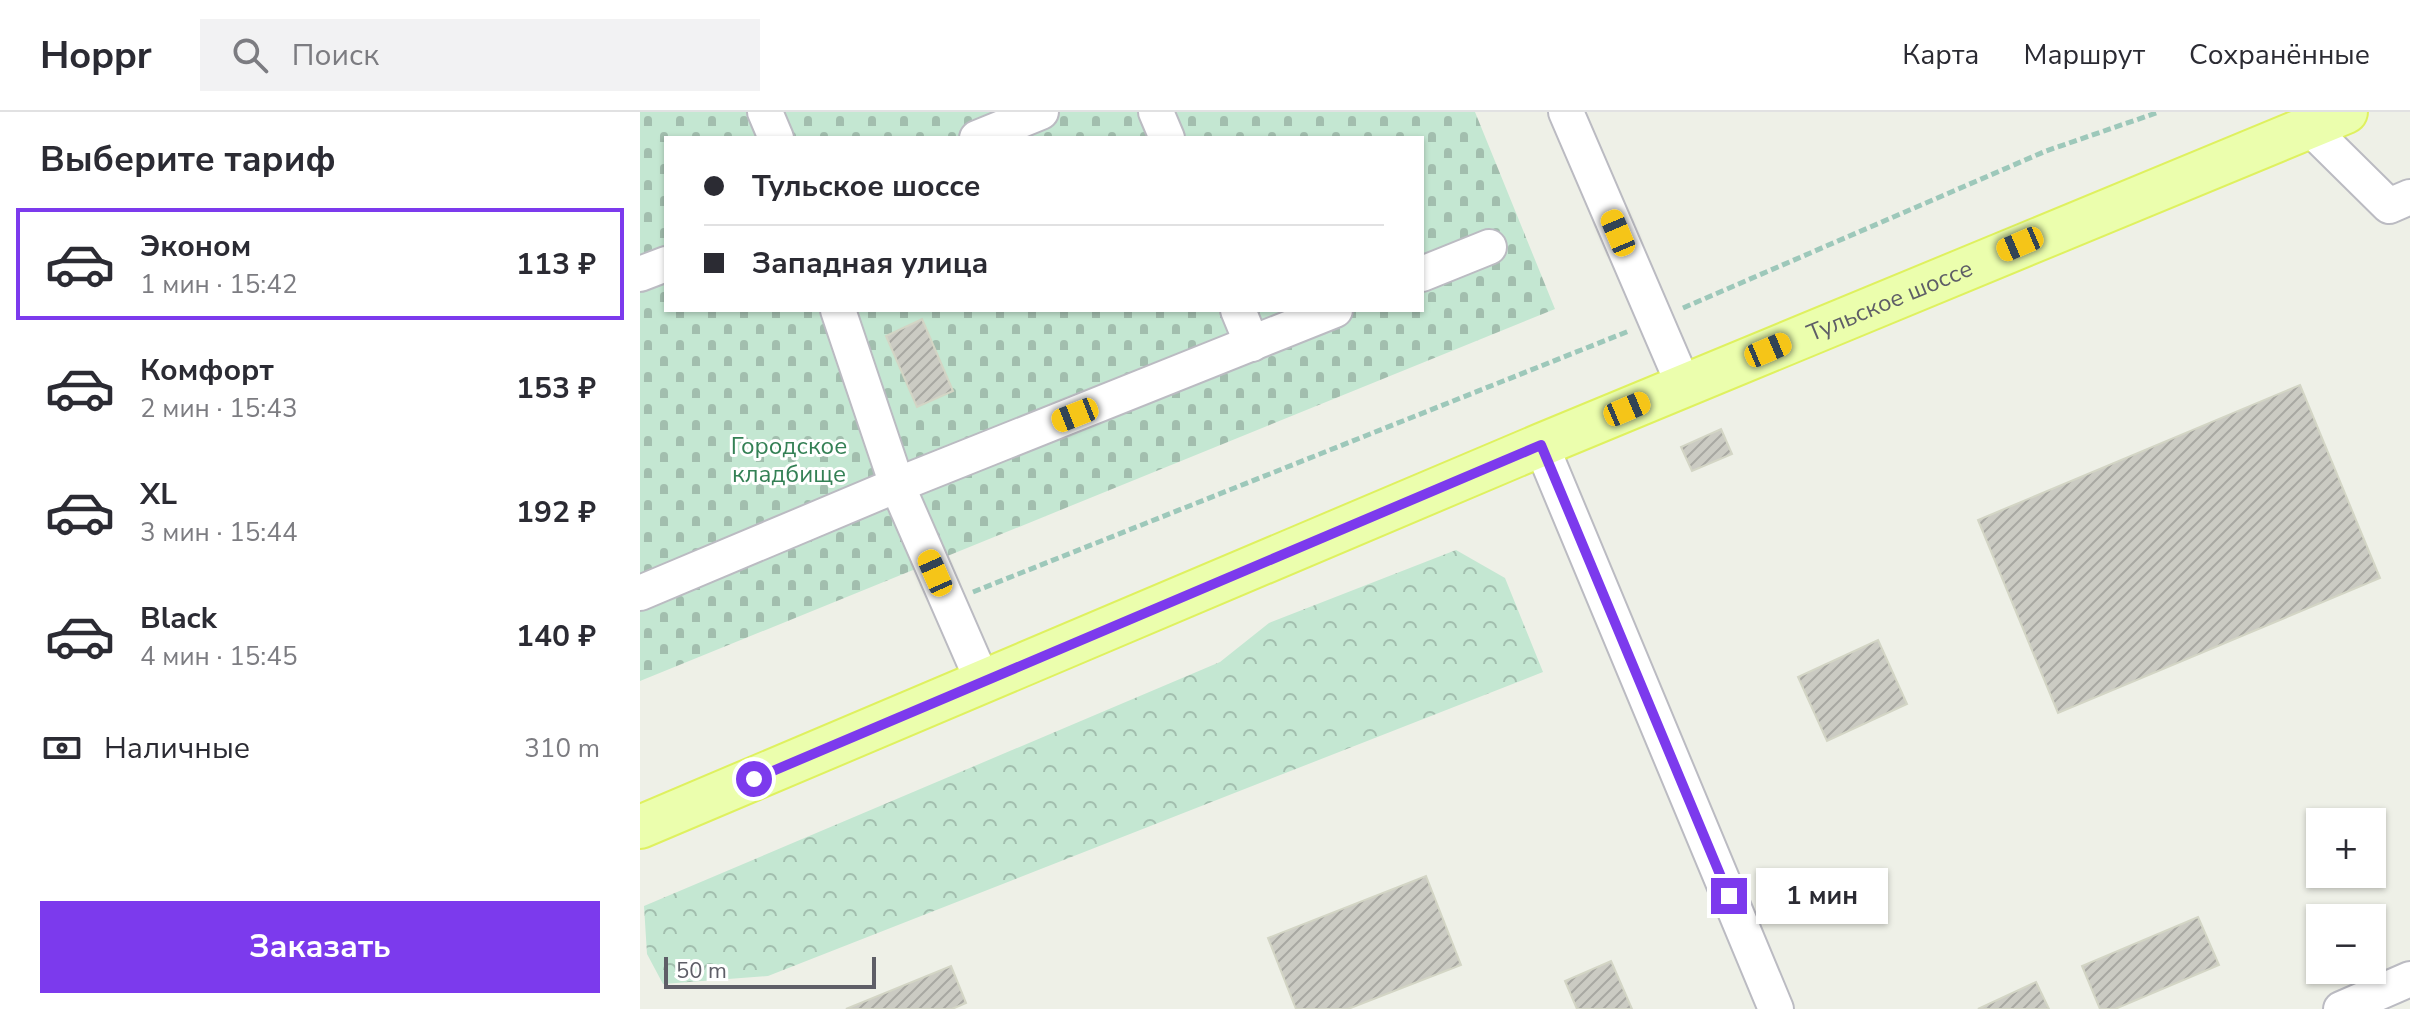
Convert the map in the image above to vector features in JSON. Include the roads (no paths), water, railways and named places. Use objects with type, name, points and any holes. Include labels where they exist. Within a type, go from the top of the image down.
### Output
[{"type":"main road","name":"Тульское шоссе","points":[[640,827],[1541,445],[2328,119]]},
{"type":"street","points":[[765,112],[775,136]]},
{"type":"street","points":[[982,136],[1041,112]]},
{"type":"street","points":[[1156,112],[1166,136]]},
{"type":"street","points":[[1571,114],[1684,386]]},
{"type":"street","points":[[2328,119],[2389,206],[2410,197]]},
{"type":"street","points":[[1424,273],[1489,247]]},
{"type":"street","points":[[640,274],[664,265]]},
{"type":"street","points":[[839,312],[897,485],[983,682]]},
{"type":"street","points":[[1239,312],[1252,344]]},
{"type":"street","points":[[640,593],[897,485],[1330,312]]},
{"type":"street","points":[[1541,445],[1776,1009]]},
{"type":"street","points":[[2341,1009],[2410,979]]},
{"type":"park label","name":"Городское кладбище","points":[[789,460]]}]
